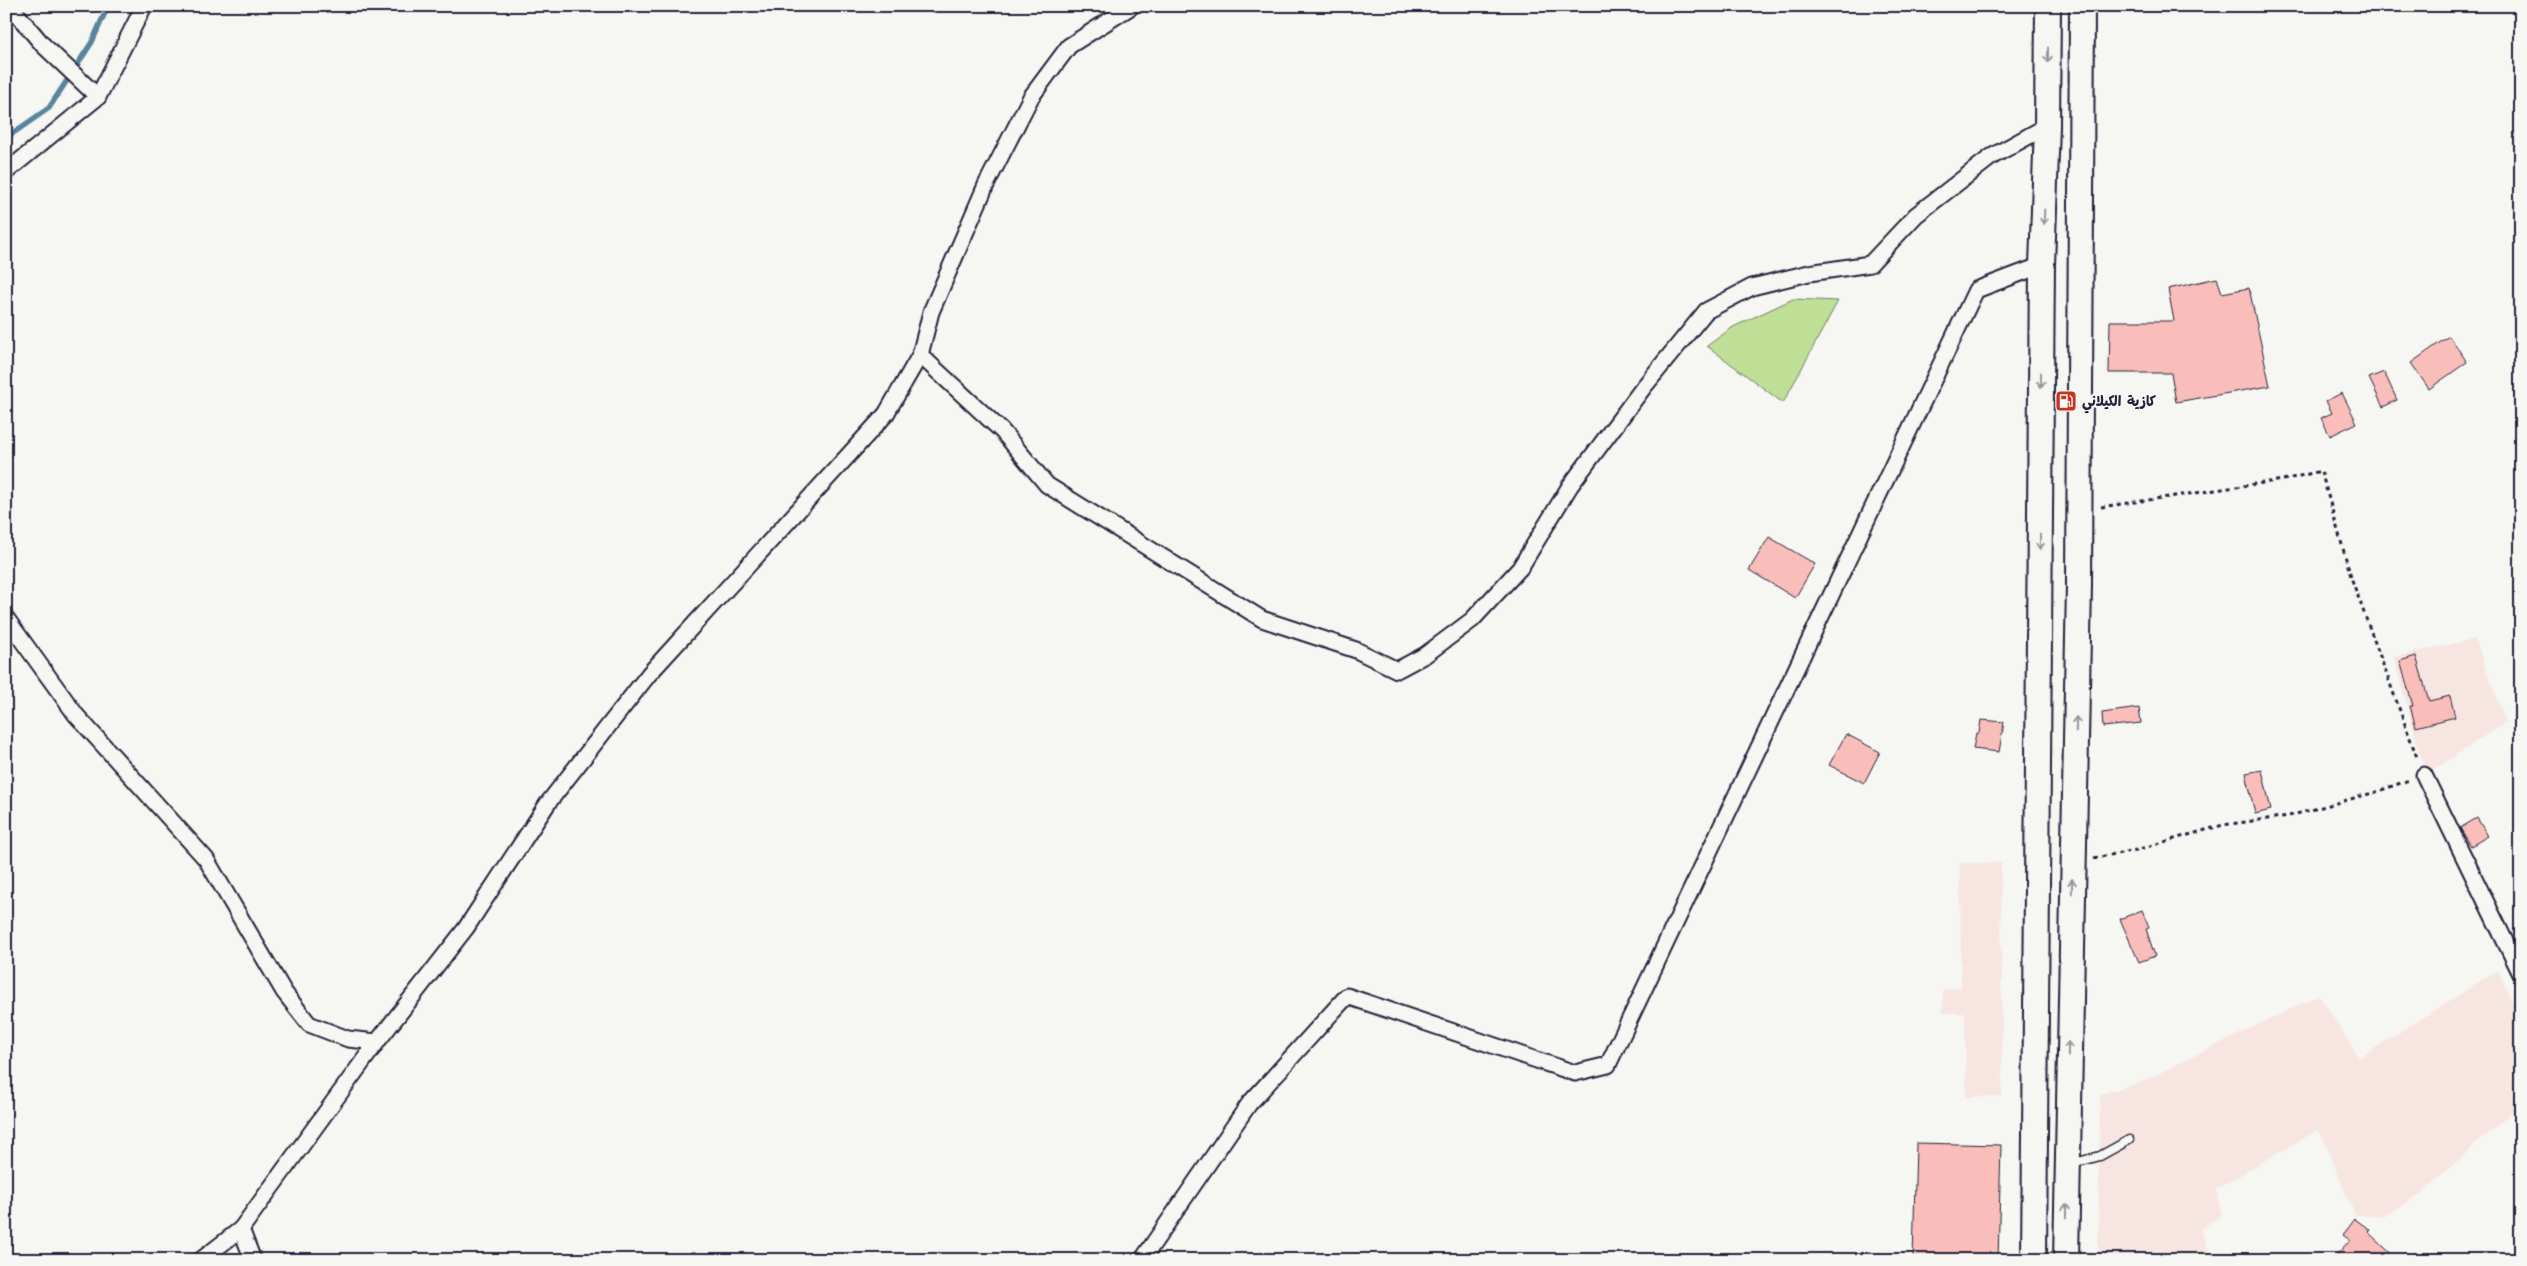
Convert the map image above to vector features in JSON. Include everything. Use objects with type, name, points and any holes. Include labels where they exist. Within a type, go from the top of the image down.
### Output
[{"type":"main road","points":[[2034,1260],[2042,265],[2047,126],[2048,6]]},
{"type":"main road","points":[[2066,1260],[2066,1165],[2079,510],[2082,6]]},
{"type":"street","points":[[10,6],[43,44],[98,97]]},
{"type":"street","points":[[6,172],[98,97],[144,6]]},
{"type":"street","points":[[201,1260],[241,1229],[377,1042],[466,928],[548,803],[625,705],[753,558],[886,414],[920,354],[930,312],[986,185],[1032,97],[1069,46],[1132,6]]},
{"type":"street","points":[[920,354],[1002,431],[1047,485],[1262,619],[1356,650],[1397,670],[1425,655],[1472,620],[1520,568],[1570,486],[1643,388],[1706,311],[1752,287],[1809,273],[1870,264],[1916,215],[1991,157],[2047,126]]},
{"type":"street","points":[[1142,1260],[1249,1104],[1347,996],[1575,1073],[1608,1065],[1976,290],[2042,265]]},
{"type":"street","points":[[6,618],[76,715],[206,859],[284,992],[309,1024],[348,1039],[377,1042]]},
{"type":"street","points":[[2424,775],[2521,974]]},
{"type":"street","points":[[241,1229],[253,1260]]},
{"type":"lane","points":[[2066,1165],[2100,1156],[2129,1140]]},
{"type":"path","points":[[2073,857],[2101,858],[2223,825],[2289,816],[2376,792],[2424,775],[2352,580],[2321,471],[2283,480],[2079,510]]},
{"type":"shaded area","points":[[2475,639],[2506,722],[2429,773],[2420,754],[2394,657]]},
{"type":"shaded area","points":[[1960,863],[2001,863],[2002,1096],[1966,1097],[1965,1013],[1943,1013],[1943,989],[1961,988]]},
{"type":"shaded area","points":[[2498,970],[2521,1021],[2521,1104],[2422,1193],[2383,1217],[2355,1215],[2319,1129],[2216,1189],[2222,1215],[2200,1229],[2213,1260],[2098,1260],[2100,1094],[2141,1082],[2319,995],[2359,1058]]},
{"type":"green space","points":[[1793,299],[1838,301],[1783,403],[1707,346],[1733,327]]},
{"type":"building","points":[[2217,278],[2222,293],[2249,288],[2270,386],[2176,402],[2171,373],[2109,373],[2110,321],[2174,321],[2168,289]]},
{"type":"building","points":[[2449,336],[2467,362],[2429,389],[2411,363]]},
{"type":"building","points":[[2384,372],[2397,400],[2383,407],[2369,378]]},
{"type":"building","points":[[2342,393],[2357,423],[2330,436],[2321,418],[2332,413],[2326,401]]},
{"type":"building","points":[[1769,537],[1815,564],[1795,598],[1749,570]]},
{"type":"building","points":[[2416,656],[2429,701],[2450,696],[2455,717],[2416,727],[2410,706],[2413,706],[2400,661]]},
{"type":"building","points":[[2139,708],[2141,723],[2103,727],[2102,713]]},
{"type":"building","points":[[1981,720],[2004,722],[1999,752],[1973,749],[1976,733],[1979,733]]},
{"type":"building","points":[[1846,734],[1880,752],[1864,783],[1829,765]]},
{"type":"building","points":[[2262,770],[2271,810],[2255,814],[2246,773]]},
{"type":"building","points":[[2477,818],[2488,836],[2471,846],[2460,828]]},
{"type":"building","points":[[2142,910],[2149,927],[2146,929],[2155,956],[2139,962],[2120,919]]},
{"type":"building","points":[[1916,1143],[2001,1145],[1998,1260],[1913,1260]]},
{"type":"building","points":[[2355,1219],[2370,1230],[2368,1232],[2398,1260],[2332,1260],[2350,1240],[2343,1235]]},
{"type":"waterway","points":[[6,138],[49,108],[92,42],[108,6]]},
{"type":"place","name":"كازية الكيلاني","points":[[2066,401]]}]
